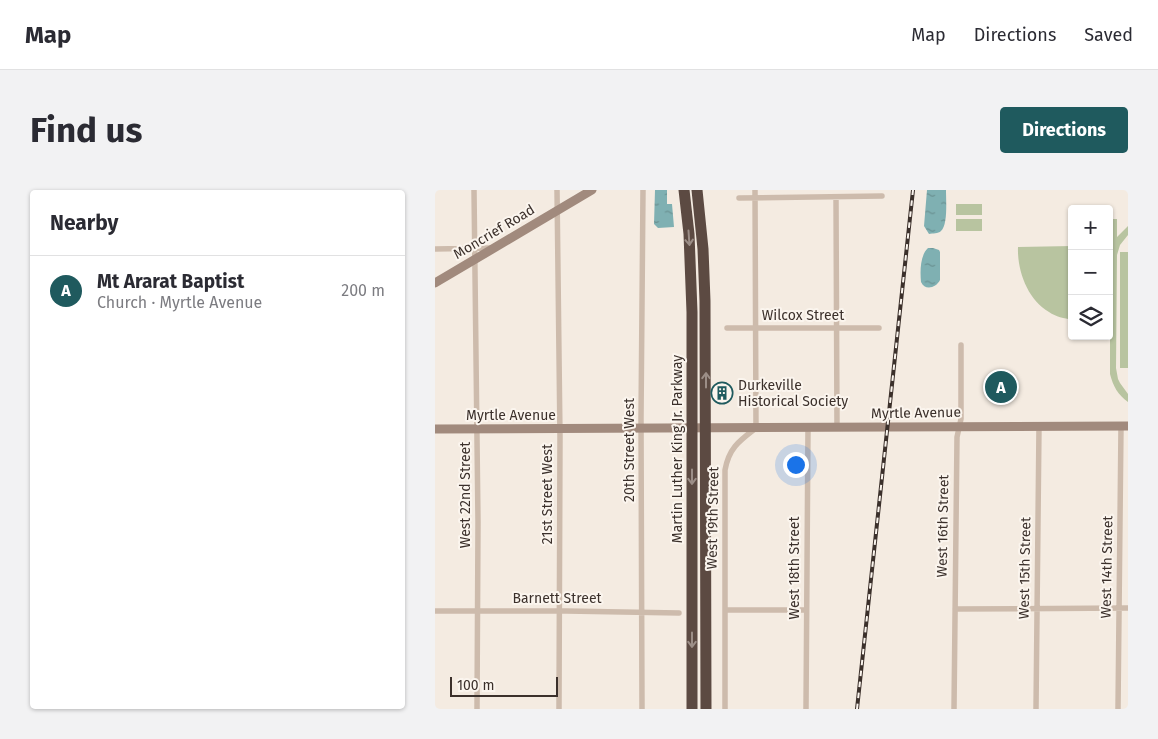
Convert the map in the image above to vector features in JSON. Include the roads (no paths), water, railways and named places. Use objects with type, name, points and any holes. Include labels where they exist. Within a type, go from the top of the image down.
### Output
[{"type":"highway","name":"Martin Luther King Jr. Parkway","points":[[684,190],[692,286],[692,709]]},
{"type":"highway","name":"Martin Luther King Jr. Parkway","points":[[697,190],[704,275],[707,709]]},
{"type":"main road","name":"Moncrief Road","points":[[435,283],[593,190]]},
{"type":"main road","name":"Myrtle Avenue","points":[[435,429],[1125,426]]},
{"type":"street","name":"West 22nd Street","points":[[474,190],[478,522],[477,709]]},
{"type":"street","name":"21st Street West","points":[[557,190],[560,429],[559,709]]},
{"type":"street","name":"20th Street West","points":[[642,709],[643,190]]},
{"type":"street","points":[[755,190],[756,428]]},
{"type":"street","points":[[739,198],[882,196]]},
{"type":"street","points":[[835,197],[837,428]]},
{"type":"street","points":[[435,249],[493,248]]},
{"type":"street","name":"Wilcox Street","points":[[727,328],[879,328]]},
{"type":"street","name":"West 16th Street","points":[[954,709],[957,437],[961,419],[961,345]]},
{"type":"street","name":"West 14th Street","points":[[1118,709],[1125,426]]},
{"type":"street","name":"West 15th Street","points":[[1036,709],[1039,427]]},
{"type":"street","name":"West 19th Street","points":[[725,709],[725,470],[727,460],[735,445],[756,428]]},
{"type":"street","name":"West 18th Street","points":[[806,709],[808,428]]},
{"type":"street","points":[[955,608],[1128,608]]},
{"type":"street","points":[[725,610],[806,610]]},
{"type":"street","name":"Barnett Street","points":[[435,611],[679,612]]},
{"type":"water","points":[[655,190],[667,190],[667,204],[672,204],[674,227],[658,228],[654,224]]},
{"type":"water","points":[[927,190],[946,190],[945,223],[941,231],[937,233],[929,234],[924,226]]},
{"type":"water","points":[[928,248],[939,250],[940,252],[940,280],[936,285],[925,287],[921,282],[921,269],[922,259]]},
{"type":"railway","points":[[857,709],[913,190]]},
{"type":"place","name":"Mt Ararat Baptist","points":[[1001,387]]},
{"type":"place","name":"Durkeville Historical Society","points":[[722,393]]}]
